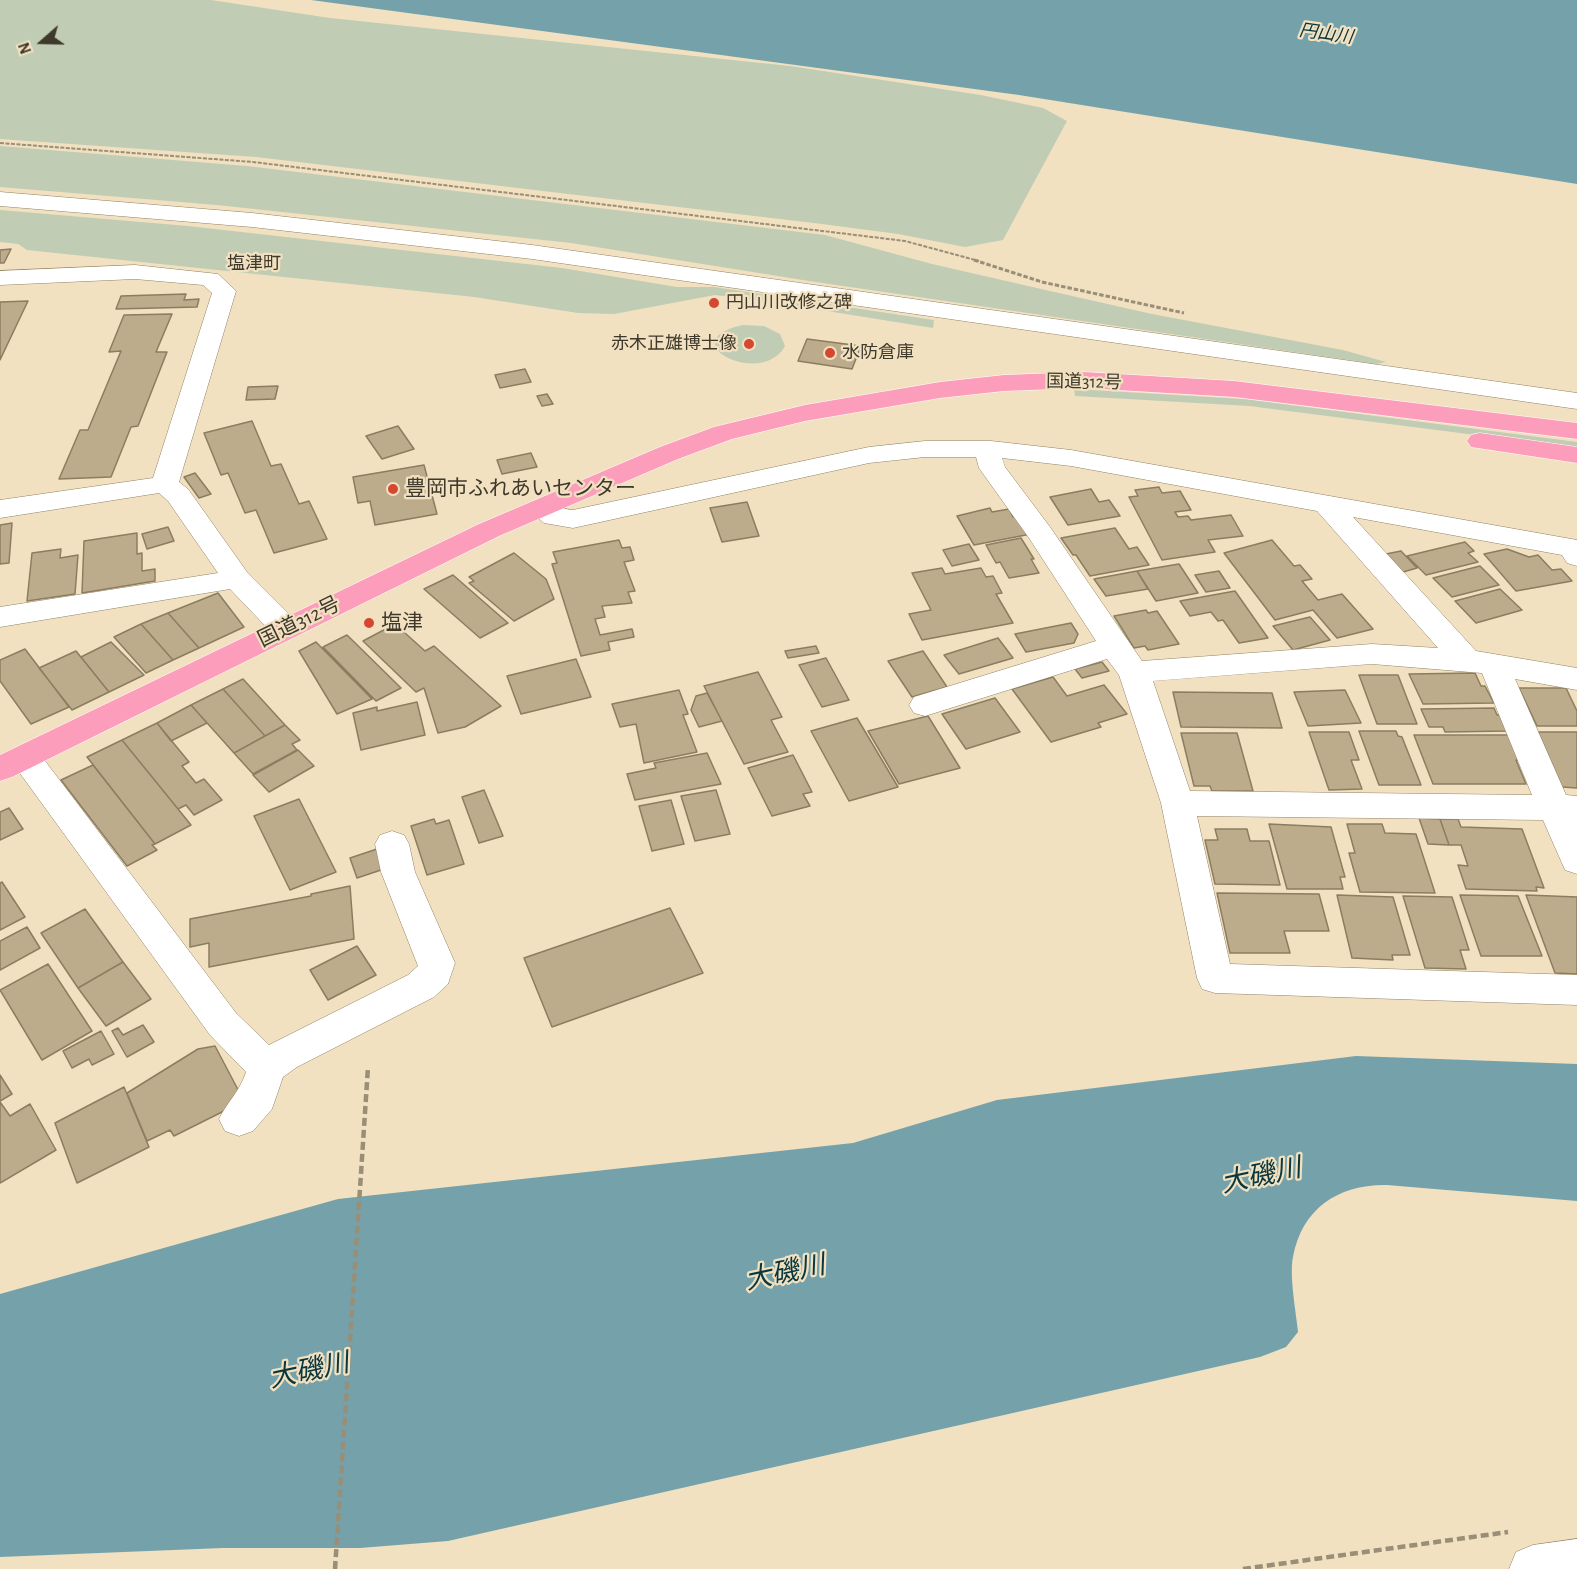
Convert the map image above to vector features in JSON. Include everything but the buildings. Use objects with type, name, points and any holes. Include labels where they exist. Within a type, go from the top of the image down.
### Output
[{"type":"highway","name":"国道312号","points":[[13,763],[478,535],[669,453],[723,433],[764,422],[875,399],[1004,382],[1084,380],[1234,389],[1577,431]]},
{"type":"highway","name":"国道312号","points":[[602,481],[731,444],[809,427],[882,413],[1006,402],[1081,401],[1231,410],[1577,455]]},
{"type":"street","points":[[0,199],[252,220],[532,252],[1577,401]]},
{"type":"street","points":[[0,278],[135,272],[210,279],[224,291],[165,484]]},
{"type":"street","points":[[541,508],[554,517],[573,519],[869,455],[925,449],[991,449],[1071,458],[1575,551]]},
{"type":"street","points":[[991,449],[989,458],[992,468],[1040,533],[1114,646],[1134,672],[1178,803],[1215,978],[1577,990]]},
{"type":"street","points":[[0,509],[165,484],[178,495],[237,579],[286,629]]},
{"type":"street","points":[[1326,504],[1479,661],[1566,808],[1577,861]]},
{"type":"street","points":[[0,617],[237,579]]},
{"type":"street","points":[[925,705],[1114,646]]},
{"type":"street","points":[[1134,672],[1372,654],[1479,661],[1577,679]]},
{"type":"street","points":[[13,763],[223,1024],[267,1067]]},
{"type":"street","points":[[1178,803],[1566,808]]},
{"type":"street","points":[[239,1119],[258,1097],[267,1067],[283,1056],[421,986],[435,973],[437,963],[398,872],[392,844]]},
{"type":"street","points":[[1528,1559],[1577,1563]]},
{"type":"path","points":[[0,143],[253,162],[905,241],[950,252],[1042,282],[1192,315]]},
{"type":"path","points":[[335,1569],[368,1067]]},
{"type":"path","points":[[1243,1569],[1528,1559]]},
{"type":"green space","points":[[0,0],[211,0],[330,18],[790,66],[981,95],[1043,108],[1067,121],[1003,240],[965,247],[898,234],[822,224],[256,157],[0,139]]},
{"type":"green space","points":[[0,146],[247,166],[825,235],[932,264],[1050,291],[1152,314],[1343,350],[1386,362],[1376,364],[809,281],[571,243],[217,205],[0,187]]},
{"type":"green space","points":[[0,210],[188,226],[562,268],[677,287],[714,287],[934,320],[933,328],[715,295],[614,314],[578,313],[474,297],[27,250],[18,244],[0,242]]},
{"type":"green space","points":[[743,325],[764,326],[780,334],[785,346],[774,358],[758,363],[728,358],[718,350],[715,341],[723,332]]},
{"type":"green space","points":[[1074,389],[1244,399],[1577,442],[1577,448],[1249,406],[1075,396]]},
{"type":"water","name":"円山川","points":[[311,0],[1577,0],[1577,184],[1019,95]]},
{"type":"water","name":"大磯川","points":[[1356,1056],[1577,1064],[1577,1201],[1387,1185],[1353,1189],[1325,1202],[1314,1212],[1298,1240],[1293,1257],[1292,1274],[1298,1332],[1286,1347],[1260,1357],[448,1541],[360,1548],[223,1548],[0,1557],[0,1294],[338,1199],[853,1143],[997,1100]]},
{"type":"place","name":"円山川改修之碑","points":[[714,303]]},
{"type":"place","name":"赤木正雄博士像","points":[[749,344]]},
{"type":"place","name":"水防倉庫","points":[[830,353]]},
{"type":"place","name":"豊岡市ふれあいセンター","points":[[393,489]]},
{"type":"place","name":"塩津","points":[[369,623]]},
{"type":"district","name":"塩津町","points":[[254,264]]}]
